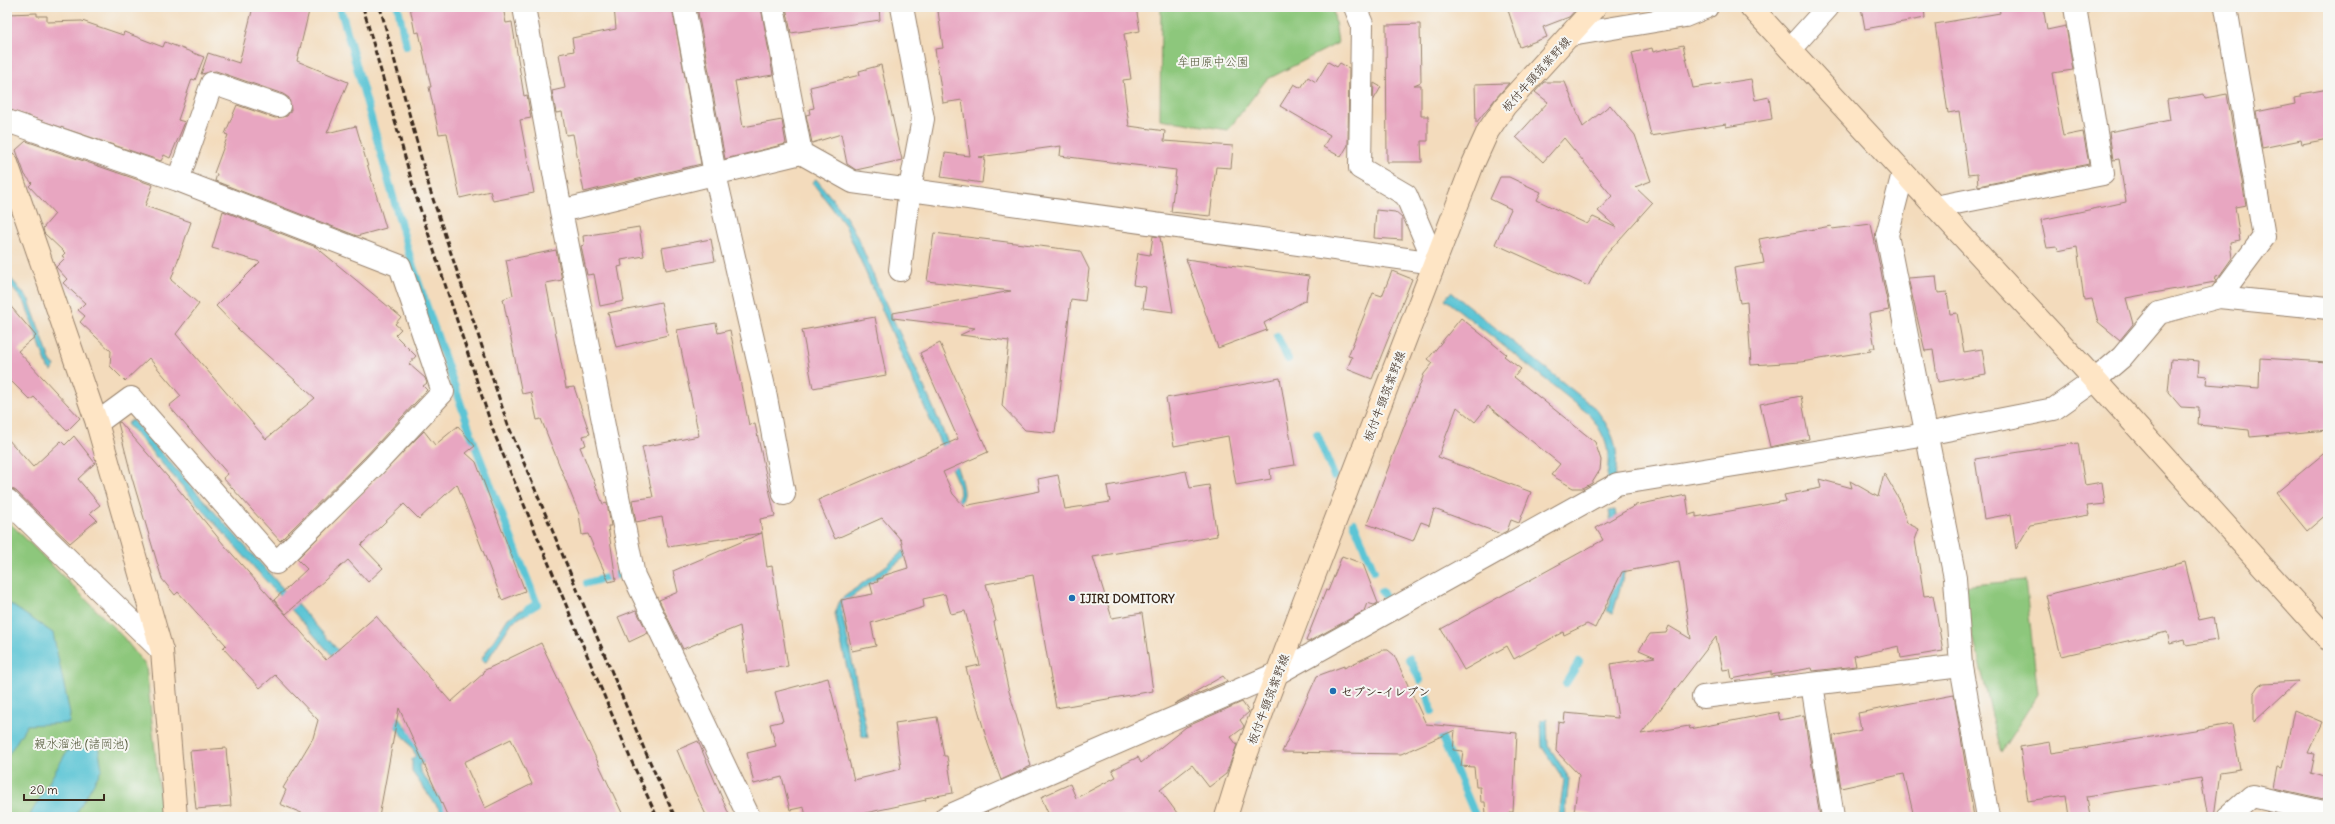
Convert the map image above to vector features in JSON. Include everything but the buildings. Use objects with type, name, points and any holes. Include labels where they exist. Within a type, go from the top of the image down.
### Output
[{"type":"street","points":[[524,7],[561,211],[634,576],[749,817]]},
{"type":"street","points":[[684,7],[715,174],[764,387],[784,494]]},
{"type":"street","points":[[773,7],[801,153]]},
{"type":"street","points":[[900,270],[910,188],[923,119],[902,7]]},
{"type":"street","points":[[1355,7],[1362,24],[1360,168],[1406,195],[1435,263]]},
{"type":"street","name":"板付牛頸筑紫野線","points":[[1226,817],[1242,766],[1473,164],[1488,130],[1505,106],[1595,7]]},
{"type":"street","points":[[1571,35],[1685,16],[1707,7]]},
{"type":"street","points":[[1751,7],[2095,380],[2328,639]]},
{"type":"street","points":[[1790,49],[1828,7]]},
{"type":"street","points":[[1934,207],[2103,174],[2075,7]]},
{"type":"street","points":[[2219,297],[2264,237],[2226,7]]},
{"type":"street","points":[[178,180],[212,83],[279,106]]},
{"type":"street","points":[[7,121],[178,180],[400,266],[443,392],[374,466],[276,563],[130,398],[97,423]]},
{"type":"street","points":[[561,211],[801,153],[853,182],[910,188],[1435,263]]},
{"type":"street","points":[[7,163],[97,423],[162,651],[176,817]]},
{"type":"street","points":[[1903,173],[1887,236],[1955,578],[1961,666],[1988,817]]},
{"type":"street","points":[[946,817],[1278,673],[1617,484],[1926,434],[2054,409],[2095,380],[2122,357],[2159,313],[2219,297],[2328,308]]},
{"type":"street","points":[[7,500],[162,651]]},
{"type":"street","points":[[1703,697],[1961,666]]},
{"type":"street","points":[[1812,684],[1833,817]]},
{"type":"street","points":[[2228,817],[2252,796],[2328,813]]},
{"type":"green space","name":"牟田原中公園","points":[[1161,7],[1333,7],[1338,43],[1266,80],[1228,130],[1160,119]]},
{"type":"green space","name":"親水溜池 (諸岡池)","points":[[7,520],[123,637],[146,666],[162,817],[7,817]]},
{"type":"green space","points":[[2025,580],[2038,694],[2001,752],[1961,586]]},
{"type":"water","points":[[816,179],[842,211],[858,239],[954,458],[961,481],[963,495],[957,507],[946,521],[891,568],[843,603],[841,608],[868,738],[862,736],[835,614],[840,600],[887,565],[944,515],[956,502],[960,494],[959,486],[845,225],[812,182]]},
{"type":"water","points":[[7,274],[29,300],[51,363],[55,365],[52,371],[48,368],[25,303],[7,282]]},
{"type":"water","points":[[1451,292],[1596,409],[1608,428],[1615,444],[1617,461],[1614,483],[1606,482],[1608,462],[1607,446],[1601,432],[1590,415],[1445,299]]},
{"type":"water","points":[[132,420],[413,734],[424,762],[419,765],[420,771],[454,817],[445,817],[412,772],[412,759],[416,755],[406,739],[127,424]]},
{"type":"water","points":[[1615,510],[1625,570],[1613,613],[1607,611],[1619,570],[1609,511]]},
{"type":"water","points":[[7,602],[53,633],[70,714],[69,723],[27,725],[7,757]]},
{"type":"water","points":[[535,602],[538,607],[512,622],[486,662],[481,660],[508,618]]},
{"type":"water","points":[[1547,719],[1548,745],[1569,778],[1565,817],[1559,817],[1564,780],[1542,747],[1541,720]]},
{"type":"water","points":[[98,745],[102,769],[74,817],[32,817],[30,815],[67,751]]},
{"type":"waterway","points":[[340,7],[411,261],[476,448],[537,604],[527,610]]},
{"type":"waterway","points":[[398,7],[406,46]]},
{"type":"waterway","points":[[1277,336],[1288,359]]},
{"type":"waterway","points":[[1317,434],[1334,476]]},
{"type":"waterway","points":[[1354,523],[1374,571]]},
{"type":"waterway","points":[[587,583],[617,575]]},
{"type":"waterway","points":[[1382,592],[1389,604]]},
{"type":"waterway","points":[[1409,658],[1420,680]]},
{"type":"waterway","points":[[1566,683],[1579,662]]},
{"type":"waterway","points":[[1428,697],[1432,711]]},
{"type":"waterway","points":[[1438,728],[1476,817]]},
{"type":"railway","points":[[363,7],[415,193],[494,433],[631,760],[657,817]]},
{"type":"railway","points":[[380,7],[430,190],[508,425],[645,751],[675,817]]},
{"type":"place","name":"IJIRI DOMITORY","points":[[1072,598]]},
{"type":"place","name":"セブン-イレブン","points":[[1333,691]]}]
